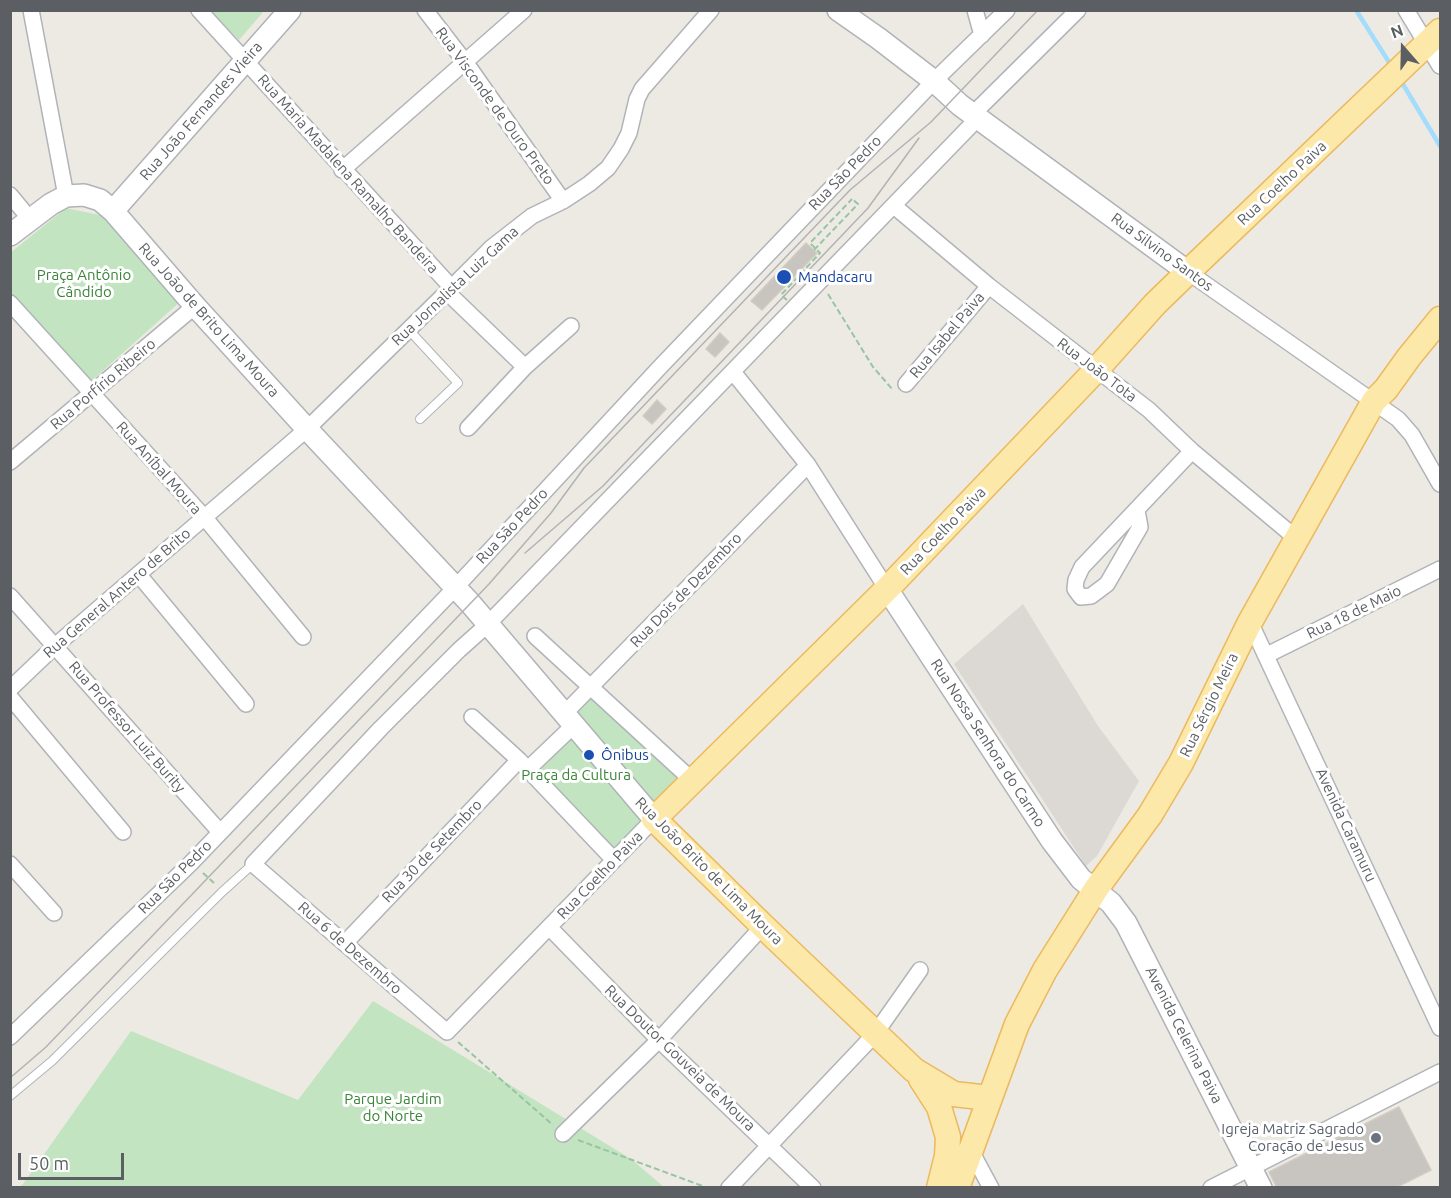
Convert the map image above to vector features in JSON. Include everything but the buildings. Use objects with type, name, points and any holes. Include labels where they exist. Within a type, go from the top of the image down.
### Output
[{"type":"main road","name":"Rua Coelho Paiva","points":[[654,819],[887,589],[1096,370],[1155,304],[1434,38]]},
{"type":"main road","name":"Rua Sérgio Meira","points":[[957,1188],[1017,1024],[1045,970],[1096,889],[1150,815],[1181,763],[1250,622],[1374,401],[1386,389],[1408,357],[1440,318]]},
{"type":"main road","name":"Rua João Brito de Lima Moura","points":[[654,819],[914,1070]]},
{"type":"main road","points":[[914,1070],[954,1094],[989,1098]]},
{"type":"main road","points":[[914,1070],[939,1107],[948,1137],[947,1156],[939,1188]]},
{"type":"street","points":[[10,235],[51,204],[66,196],[31,10]]},
{"type":"street","name":"Rua Maria Madalena Ramalho Bandeira","points":[[199,10],[450,290],[525,367]]},
{"type":"street","name":"Rua João Fernandes Vieira","points":[[113,211],[290,10]]},
{"type":"street","points":[[342,170],[524,10]]},
{"type":"street","name":"Rua Jornalista Luiz Gama","points":[[307,429],[491,248],[512,230],[547,207],[563,201],[608,168],[629,133],[637,99],[642,89],[711,10]]},
{"type":"street","name":"Rua Silvino Santos","points":[[838,10],[934,81],[953,99],[1188,272],[1398,419],[1412,435],[1440,484]]},
{"type":"street","points":[[975,10],[982,35]]},
{"type":"street","name":"Rua São Pedro","points":[[10,1036],[190,864],[455,588],[652,375],[934,81],[1007,10]]},
{"type":"street","points":[[253,864],[381,728],[487,625],[894,206],[976,116],[1078,10]]},
{"type":"street","points":[[1406,10],[1434,38],[1440,66]]},
{"type":"street","name":"Rua Visconde de Ouro Preto","points":[[429,12],[563,201]]},
{"type":"street","points":[[10,195],[30,219]]},
{"type":"street","name":"Rua João de Brito Lima Moura","points":[[66,196],[84,195],[100,200],[113,211],[195,306],[307,429],[470,603]]},
{"type":"street","name":"Rua João Tota","points":[[894,206],[989,286],[1149,410],[1192,451],[1297,539]]},
{"type":"street","name":"Rua Isabel Paiva","points":[[906,384],[989,286]]},
{"type":"street","name":"Rua Aníbal Moura","points":[[10,303],[205,518],[303,637]]},
{"type":"street","name":"Rua Porfírio Ribeiro","points":[[10,462],[195,306]]},
{"type":"street","points":[[468,428],[525,367],[571,326]]},
{"type":"street","points":[[733,372],[808,465],[887,589]]},
{"type":"street","name":"Rua General Antero de Brito","points":[[10,688],[307,429]]},
{"type":"street","points":[[1137,511],[1140,526],[1107,584],[1091,596],[1081,597],[1075,589],[1082,567],[1192,451]]},
{"type":"street","name":"Rua Dois de Dezembro","points":[[569,720],[592,686],[808,465]]},
{"type":"street","name":"Rua 18 de Maio","points":[[1267,655],[1440,569]]},
{"type":"street","points":[[139,574],[246,704]]},
{"type":"street","name":"Rua Nossa Senhora do Carmo","points":[[887,589],[1052,841],[1081,879],[1096,889]]},
{"type":"street","name":"Rua Professor Luiz Burity","points":[[10,596],[220,832]]},
{"type":"street","name":"Rua João Brito de Lima Moura","points":[[470,603],[654,819]]},
{"type":"street","name":"Avenida Caramuru","points":[[1250,622],[1440,1028]]},
{"type":"street","points":[[535,636],[693,781]]},
{"type":"street","points":[[10,697],[123,831]]},
{"type":"street","points":[[472,717],[524,764],[614,860]]},
{"type":"street","name":"Rua 30 de Setembro","points":[[345,943],[569,720]]},
{"type":"street","name":"Rua Coelho Paiva","points":[[447,1032],[654,819]]},
{"type":"street","points":[[10,864],[54,914]]},
{"type":"street","name":"Rua 6 de Dezembro","points":[[253,864],[447,1032]]},
{"type":"street","name":"Avenida Celerina Paiva","points":[[1096,889],[1111,903],[1126,923],[1261,1188]]},
{"type":"street","points":[[563,1134],[659,1040],[763,926]]},
{"type":"street","name":"Rua Doutor Gouveia de Moura","points":[[549,927],[659,1040],[813,1188]]},
{"type":"street","points":[[729,1188],[875,1034],[920,970]]},
{"type":"street","points":[[1211,1188],[1440,1072]]},
{"type":"street","points":[[970,1149],[991,1188]]},
{"type":"lane","points":[[408,329],[458,383],[420,419]]},
{"type":"lane","points":[[10,1096],[52,1061],[253,864]]},
{"type":"path","points":[[787,300],[781,295],[820,253],[815,248],[810,243],[852,199],[858,204],[850,211],[836,227],[821,242],[814,250]]},
{"type":"path","points":[[820,281],[859,345],[889,388],[895,390],[906,384]]},
{"type":"path","points":[[190,864],[209,876],[222,892]]},
{"type":"shaded area","points":[[1023,604],[1098,726],[1139,781],[1097,856],[1086,866],[954,664]]},
{"type":"green space","points":[[211,11],[264,11],[239,40]]},
{"type":"green space","name":"Praça Antônio Cândido","points":[[66,208],[109,217],[181,301],[88,384],[11,295],[10,253]]},
{"type":"green space","name":"Praça da Cultura","points":[[595,694],[686,781],[655,808],[571,716]]},
{"type":"green space","name":"Praça da Cultura","points":[[566,729],[645,818],[616,850],[531,762]]},
{"type":"green space","name":"Parque Jardim do Norte","points":[[373,1001],[631,1159],[664,1187],[18,1188],[131,1031],[298,1100]]},
{"type":"waterway","points":[[1356,10],[1392,67]]},
{"type":"waterway","points":[[1401,81],[1440,146]]},
{"type":"tram line","points":[[10,1078],[46,1047],[489,584],[551,513],[584,468],[850,190],[931,122],[1038,10]]},
{"type":"tram line","points":[[525,553],[603,486],[868,208],[919,138]]},
{"type":"place","name":"Mandacaru","points":[[784,277]]},
{"type":"place","name":"Ônibus","points":[[589,755]]},
{"type":"place","name":"Igreja Matriz Sagrado Coração de Jesus","points":[[1376,1138]]}]
